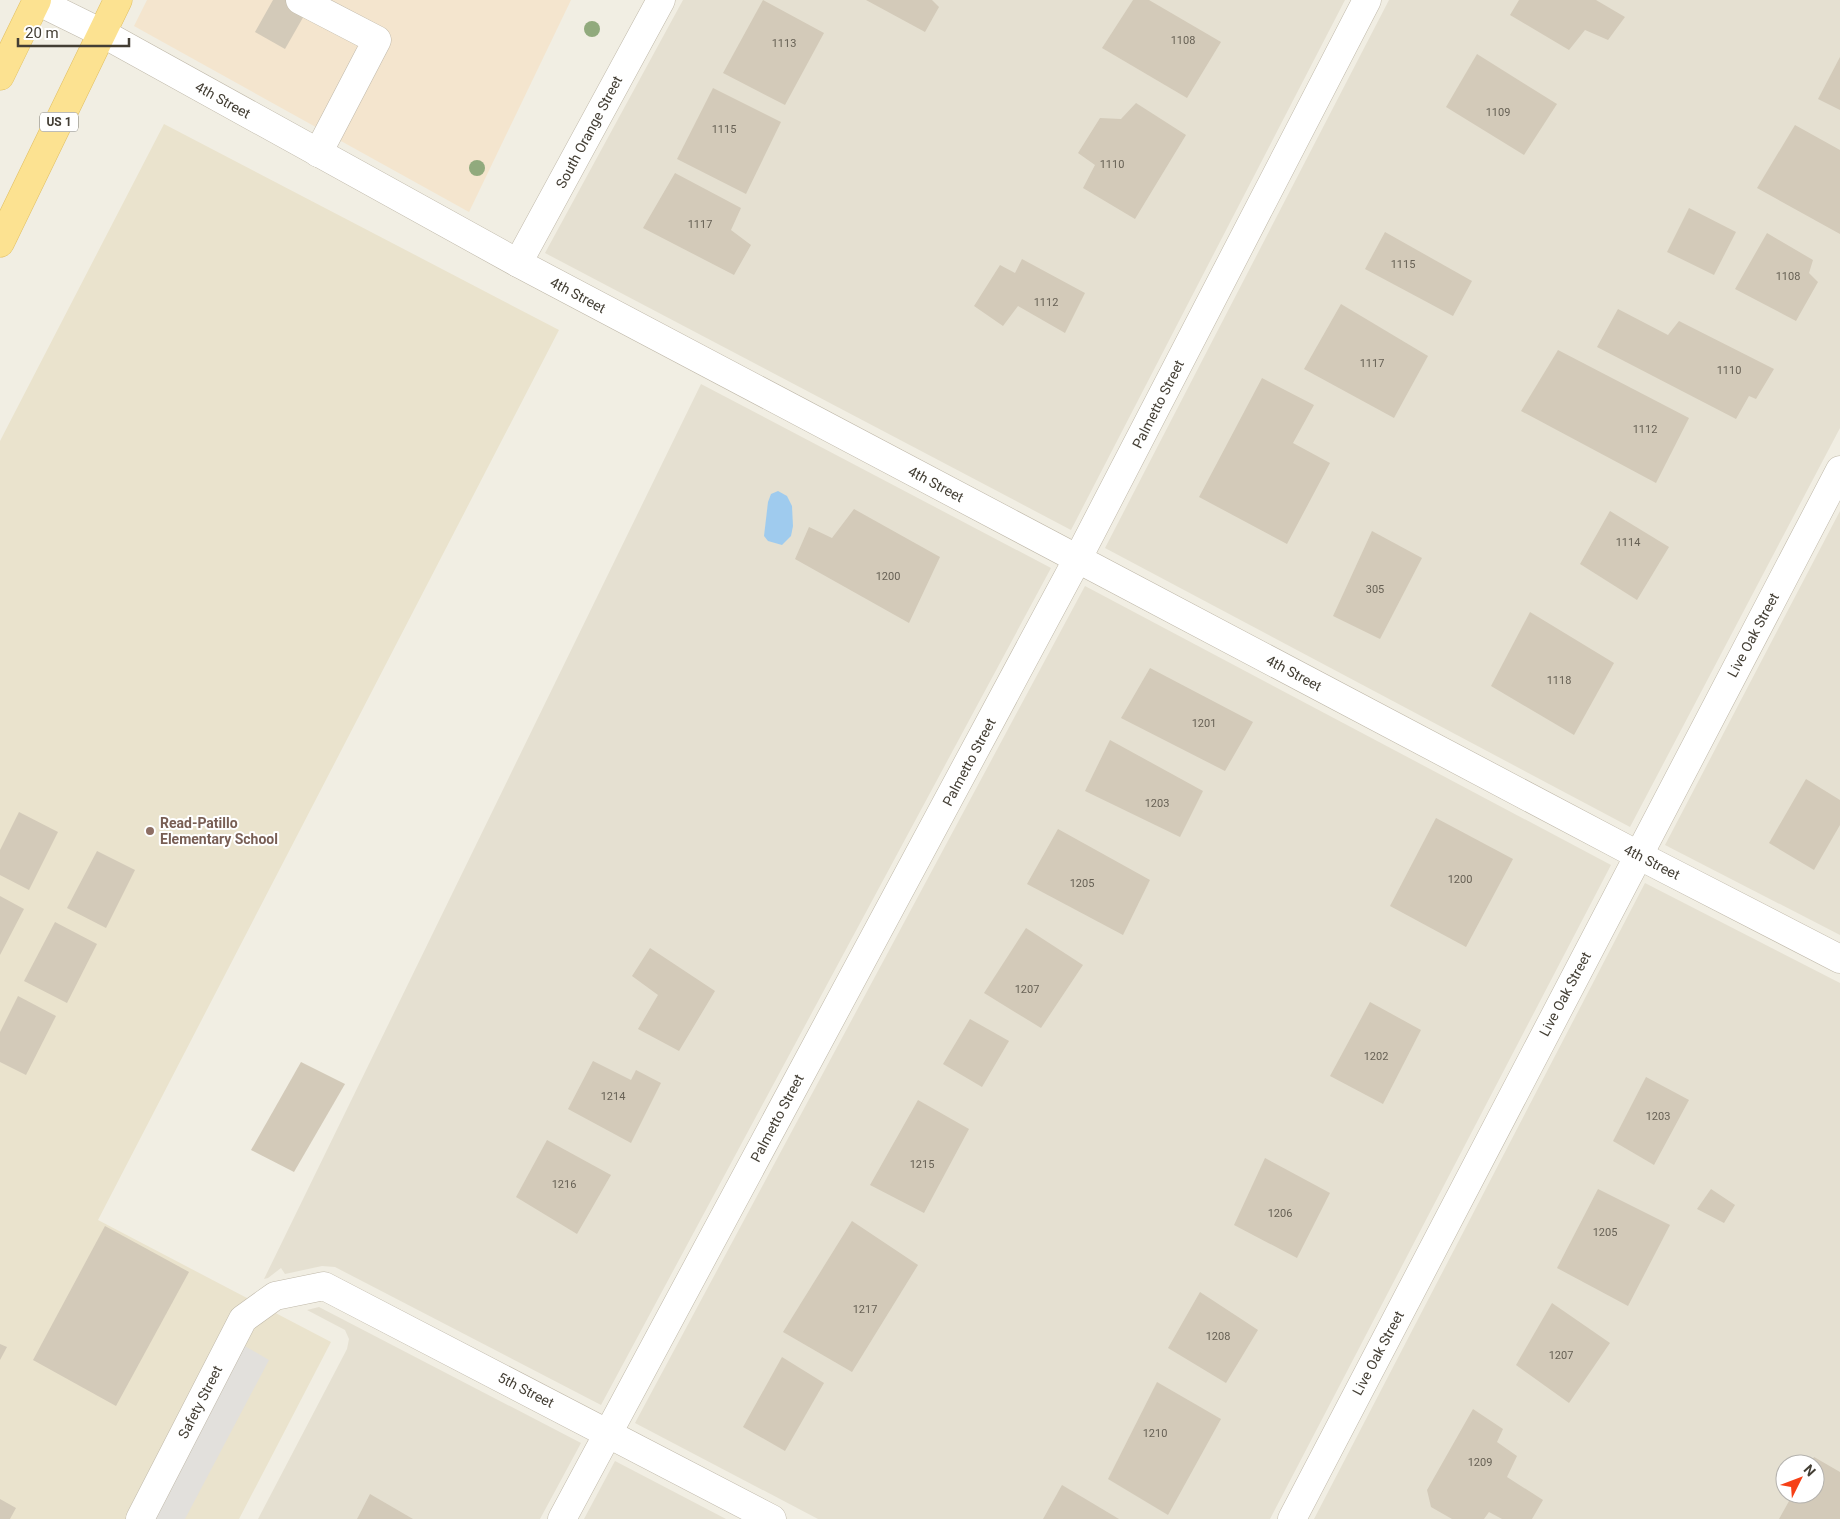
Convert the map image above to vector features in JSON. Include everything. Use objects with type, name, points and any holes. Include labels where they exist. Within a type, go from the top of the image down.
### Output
[{"type":"main road","points":[[0,76],[37,0]]},
{"type":"main road","name":"US 1","points":[[0,244],[118,0]]},
{"type":"street","name":"4th Street","points":[[37,0],[102,32],[518,264],[1638,855],[1840,959]]},
{"type":"street","points":[[300,0],[377,40],[318,153]]},
{"type":"street","name":"South Orange Street","points":[[518,264],[661,0]]},
{"type":"street","name":"Palmetto Street","points":[[562,1519],[1078,558],[1367,0]]},
{"type":"street","name":"Live Oak Street","points":[[1292,1519],[1840,470]]},
{"type":"street","name":"5th Street","points":[[275,1296],[324,1286],[772,1519]]},
{"type":"street","name":"Safety Street","points":[[140,1519],[243,1319],[275,1296]]},
{"type":"shaded area","points":[[147,0],[571,0],[469,212],[134,26]]},
{"type":"shaded area","points":[[683,0],[1345,0],[1071,530],[545,253]]},
{"type":"shaded area","points":[[1389,0],[1840,0],[1840,428],[1630,827],[1105,548]]},
{"type":"shaded area","name":"Read-Patillo Elementary School","points":[[164,124],[559,330],[98,1220],[331,1342],[239,1519],[0,1519],[0,441]]},
{"type":"shaded area","points":[[701,384],[1051,568],[601,1405],[335,1267],[322,1266],[285,1274],[281,1268],[264,1279]]},
{"type":"shaded area","points":[[1840,511],[1840,935],[1665,845]]},
{"type":"shaded area","points":[[1085,586],[1611,865],[1270,1519],[818,1519],[635,1423]]},
{"type":"shaded area","points":[[1645,883],[1840,983],[1840,1519],[1314,1519]]},
{"type":"shaded area","points":[[319,1307],[581,1443],[540,1519],[258,1519],[347,1349],[349,1339],[345,1330],[307,1310]]},
{"type":"shaded area","points":[[243,1345],[269,1360],[185,1519],[152,1519]]},
{"type":"shaded area","points":[[615,1461],[726,1519],[584,1519]]},
{"type":"water","points":[[778,491],[787,496],[792,506],[793,526],[791,536],[782,545],[768,541],[764,536],[768,502],[771,494]]},
{"type":"building","points":[[273,0],[313,0],[285,49],[255,32]]},
{"type":"building","points":[[763,0],[824,33],[785,105],[723,73]]},
{"type":"building","points":[[866,0],[932,0],[939,7],[925,32]]},
{"type":"building","points":[[1133,0],[1149,0],[1221,42],[1187,98],[1102,48]]},
{"type":"building","points":[[1519,0],[1596,0],[1625,17],[1608,40],[1585,30],[1569,50],[1510,15]]},
{"type":"building","points":[[1477,54],[1557,104],[1524,155],[1446,107]]},
{"type":"building","points":[[1840,57],[1840,110],[1818,99]]},
{"type":"building","points":[[713,88],[781,122],[746,194],[677,159]]},
{"type":"building","points":[[1136,103],[1186,135],[1135,219],[1083,188],[1095,165],[1078,153],[1100,118],[1121,119]]},
{"type":"building","points":[[1795,125],[1840,150],[1840,234],[1757,188]]},
{"type":"building","points":[[675,173],[741,208],[731,230],[751,245],[734,275],[643,228]]},
{"type":"building","points":[[1689,208],[1736,232],[1714,275],[1667,252]]},
{"type":"building","points":[[1385,232],[1472,281],[1453,316],[1365,269]]},
{"type":"building","points":[[1767,233],[1813,260],[1809,273],[1818,282],[1796,321],[1735,289]]},
{"type":"building","points":[[1022,259],[1085,293],[1065,333],[1018,306],[1003,326],[974,306],[1000,265],[1015,273]]},
{"type":"building","points":[[1341,304],[1428,356],[1394,418],[1304,369]]},
{"type":"building","points":[[1618,309],[1668,335],[1679,321],[1774,369],[1756,399],[1749,396],[1736,419],[1597,347]]},
{"type":"building","points":[[1558,350],[1689,418],[1656,483],[1521,411]]},
{"type":"building","points":[[1262,378],[1314,405],[1293,443],[1330,463],[1287,544],[1199,497]]},
{"type":"building","points":[[854,509],[940,557],[909,623],[795,559],[809,527],[832,538]]},
{"type":"building","points":[[1610,511],[1669,547],[1637,600],[1580,564]]},
{"type":"building","points":[[1372,531],[1422,558],[1380,639],[1333,616]]},
{"type":"building","points":[[1530,612],[1614,663],[1574,735],[1491,686]]},
{"type":"building","points":[[1150,668],[1253,722],[1225,771],[1121,718]]},
{"type":"building","points":[[1110,740],[1203,791],[1180,837],[1085,791]]},
{"type":"building","points":[[1806,779],[1840,800],[1840,825],[1814,870],[1769,843]]},
{"type":"building","points":[[19,812],[58,832],[29,890],[0,875],[0,850]]},
{"type":"building","points":[[1436,818],[1513,859],[1466,947],[1390,906]]},
{"type":"building","points":[[1058,829],[1150,880],[1123,935],[1027,884]]},
{"type":"building","points":[[97,851],[135,870],[106,928],[67,908]]},
{"type":"building","points":[[0,896],[24,909],[0,955]]},
{"type":"building","points":[[55,922],[97,944],[67,1003],[24,981]]},
{"type":"building","points":[[1026,928],[1083,965],[1041,1028],[984,993]]},
{"type":"building","points":[[650,948],[715,991],[679,1051],[638,1029],[658,995],[632,976]]},
{"type":"building","points":[[18,996],[56,1016],[26,1075],[0,1062],[0,1032]]},
{"type":"building","points":[[1370,1002],[1421,1030],[1383,1104],[1330,1076]]},
{"type":"building","points":[[970,1019],[1009,1041],[982,1087],[943,1064]]},
{"type":"building","points":[[593,1061],[631,1080],[636,1070],[661,1083],[631,1143],[568,1109]]},
{"type":"building","points":[[301,1062],[345,1084],[294,1172],[251,1150]]},
{"type":"building","points":[[1646,1077],[1689,1100],[1654,1165],[1613,1141]]},
{"type":"building","points":[[918,1100],[969,1129],[924,1213],[870,1185]]},
{"type":"building","points":[[547,1140],[611,1175],[577,1234],[516,1197]]},
{"type":"building","points":[[1265,1158],[1330,1193],[1297,1258],[1234,1225]]},
{"type":"building","points":[[1598,1189],[1670,1225],[1628,1306],[1557,1268]]},
{"type":"building","points":[[1711,1189],[1735,1205],[1724,1223],[1697,1209]]},
{"type":"building","points":[[852,1221],[918,1265],[852,1372],[783,1332]]},
{"type":"building","points":[[105,1226],[189,1272],[116,1406],[33,1360]]},
{"type":"building","points":[[1200,1292],[1258,1330],[1226,1383],[1168,1348]]},
{"type":"building","points":[[1552,1303],[1610,1343],[1569,1403],[1516,1365]]},
{"type":"building","points":[[0,1344],[7,1347],[0,1360]]},
{"type":"building","points":[[782,1357],[824,1383],[785,1451],[743,1427]]},
{"type":"building","points":[[1157,1382],[1221,1419],[1168,1515],[1108,1479]]},
{"type":"building","points":[[1473,1409],[1503,1429],[1497,1442],[1517,1456],[1507,1477],[1543,1500],[1532,1519],[1502,1519],[1489,1512],[1484,1519],[1452,1519],[1431,1507],[1427,1490]]},
{"type":"building","points":[[1825,1463],[1840,1472],[1840,1519],[1779,1519],[1787,1504],[1825,1504]]},
{"type":"building","points":[[1062,1485],[1119,1519],[1043,1519]]},
{"type":"building","points":[[370,1494],[413,1519],[357,1519]]},
{"type":"building","points":[[0,1499],[16,1508],[10,1519],[0,1519]]},
{"type":"place","name":"Read-Patillo Elementary School","points":[[150,831]]}]
